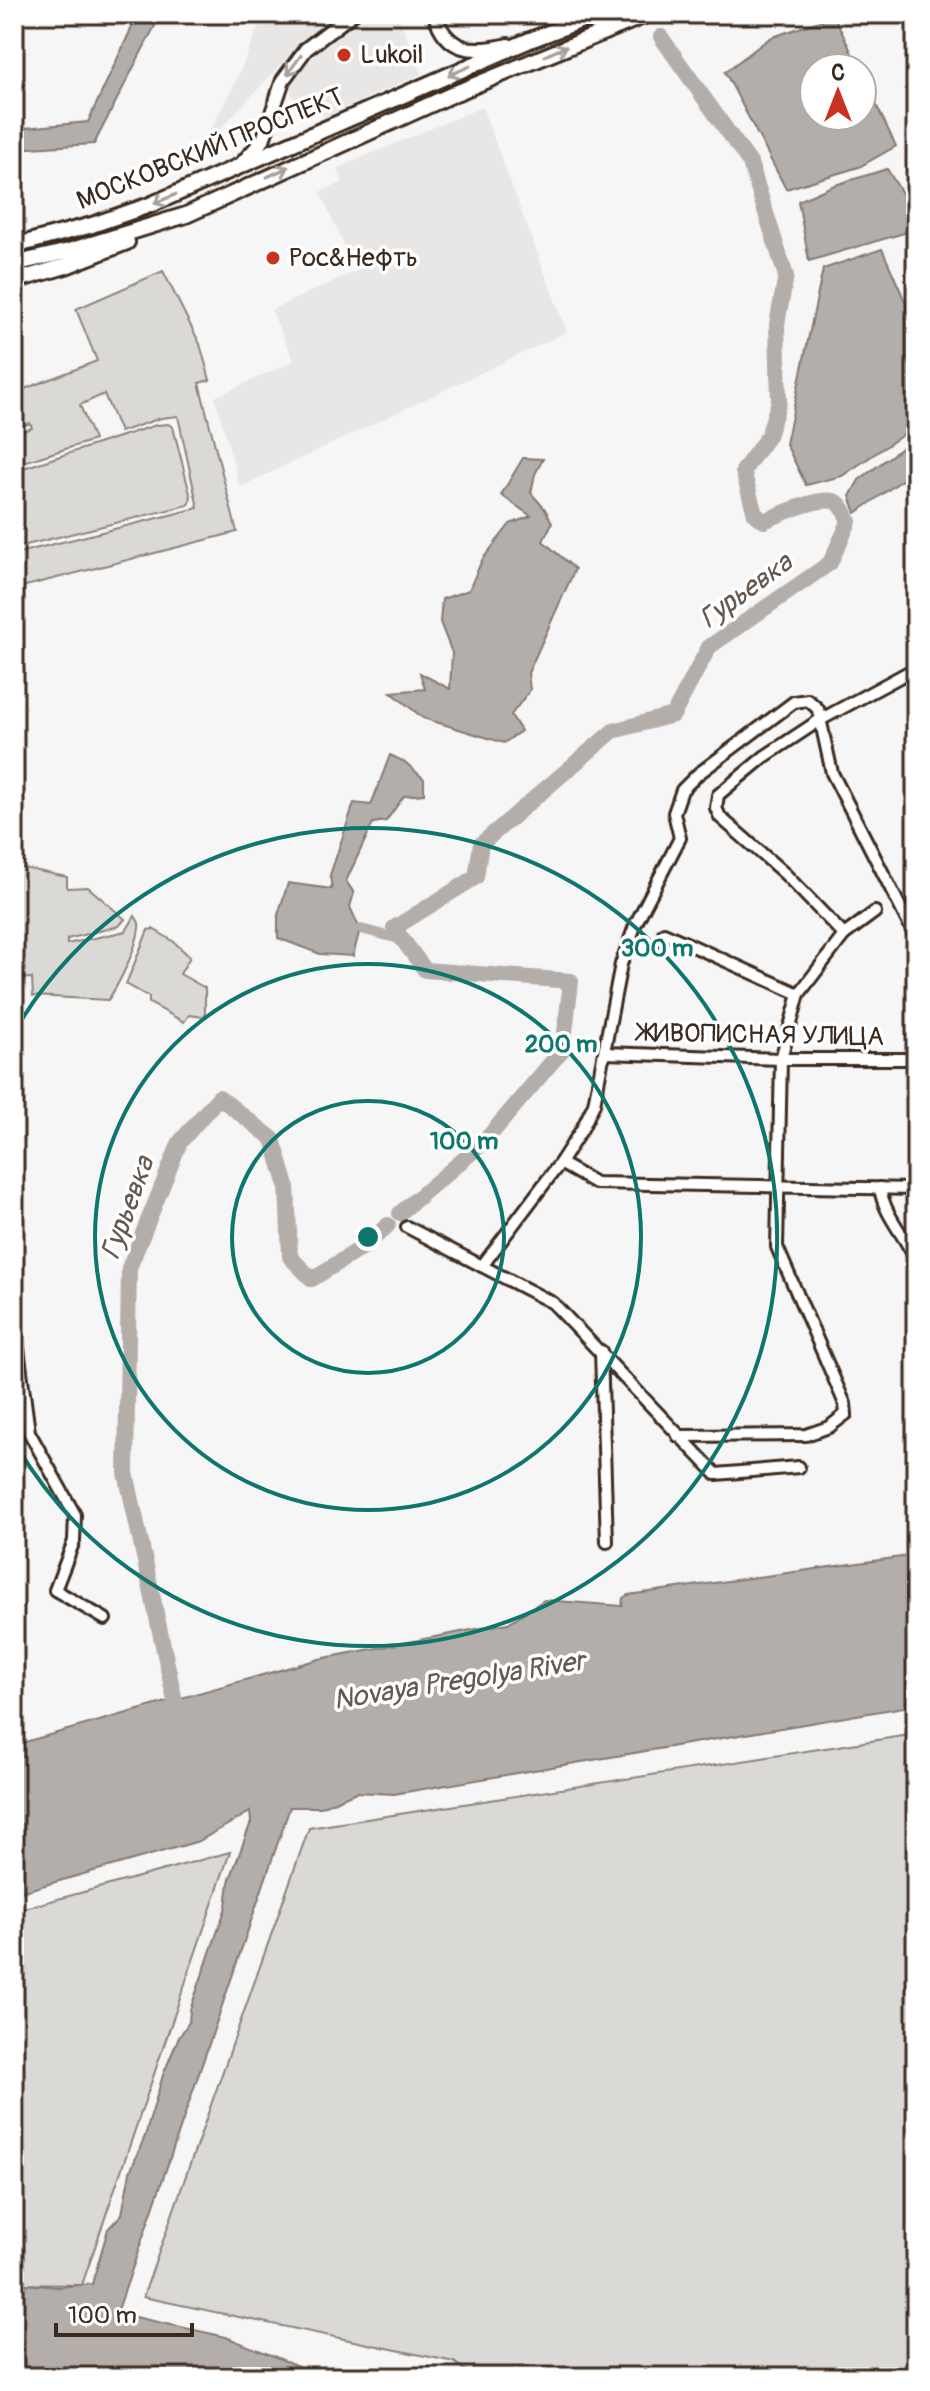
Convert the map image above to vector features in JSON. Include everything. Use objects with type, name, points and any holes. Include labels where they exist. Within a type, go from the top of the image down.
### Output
[{"type":"highway","name":"МОСКОВСКИЙ ПРОСПЕКТ","points":[[14,246],[122,215],[530,40],[598,14]]},
{"type":"highway","name":"МОСКОВСКИЙ ПРОСПЕКТ","points":[[14,264],[69,251],[186,215],[458,92],[647,14]]},
{"type":"highway","points":[[14,281],[107,250],[186,215]]},
{"type":"main road","points":[[237,168],[263,140],[283,80],[306,49],[352,14]]},
{"type":"main road","points":[[435,14],[439,28],[453,42],[472,51],[530,40]]},
{"type":"street","points":[[844,935],[785,874],[720,817],[716,808],[718,795],[764,757],[820,720],[916,668]]},
{"type":"street","points":[[482,1266],[560,1163],[594,1104],[621,964],[636,923],[680,838],[674,813],[682,790],[698,774],[794,702],[808,700],[818,709],[832,773],[916,938]]},
{"type":"street","points":[[678,1436],[806,1435],[829,1427],[846,1414],[845,1404],[777,1247],[781,1059],[799,994],[844,935],[875,912]]},
{"type":"street","points":[[664,933],[799,994]]},
{"type":"street","name":"ЖИВОПИСНАЯ УЛИЦА","points":[[605,1053],[781,1059],[916,1059]]},
{"type":"street","points":[[560,1163],[595,1183],[916,1189]]},
{"type":"street","points":[[880,1188],[882,1204],[910,1245],[916,1261]]},
{"type":"street","points":[[407,1227],[553,1303],[716,1474],[799,1467]]},
{"type":"street","points":[[14,1318],[29,1432],[75,1515],[74,1541],[55,1590],[105,1619]]},
{"type":"street","points":[[601,1351],[607,1542]]},
{"type":"shaded area","points":[[264,14],[340,14],[305,39],[198,153],[237,79]]},
{"type":"shaded area","points":[[367,14],[398,14],[421,74],[324,117],[312,103],[298,109],[288,85],[308,60]]},
{"type":"shaded area","points":[[482,107],[567,332],[240,487],[215,397],[294,361],[271,310],[356,271],[320,192],[343,182],[337,168]]},
{"type":"shaded area","points":[[163,271],[200,344],[210,380],[199,383],[237,532],[14,589],[14,554],[198,508],[178,416],[161,418],[120,432],[104,394],[80,405],[94,440],[14,465],[14,434],[32,428],[30,423],[14,430],[14,393],[97,361],[76,309]]},
{"type":"shaded area","points":[[156,425],[173,427],[191,498],[188,505],[14,548],[14,471]]},
{"type":"shaded area","points":[[14,866],[67,877],[67,888],[88,887],[125,919],[119,926],[67,939],[67,944],[126,931],[135,916],[139,926],[135,945],[108,1000],[33,996],[32,978],[14,979]]},
{"type":"shaded area","points":[[153,929],[173,941],[190,957],[180,974],[205,988],[205,1017],[189,1015],[184,1022],[149,1003],[149,997],[126,984],[148,930]]},
{"type":"shaded area","points":[[916,1734],[916,2377],[474,2377],[454,2362],[143,2297],[309,1828]]},
{"type":"shaded area","points":[[230,1852],[82,2285],[14,2284],[14,1911]]},
{"type":"water","points":[[138,14],[161,14],[94,144],[14,149],[14,129],[88,122]]},
{"type":"water","points":[[834,16],[851,52],[798,52],[798,132],[878,132],[878,108],[896,146],[859,167],[786,189],[725,72],[770,38]]},
{"type":"water","points":[[887,169],[916,216],[911,231],[809,261],[798,201],[832,186]]},
{"type":"water","points":[[882,249],[916,326],[916,426],[842,476],[806,485],[786,444],[823,269]]},
{"type":"water","points":[[916,437],[916,470],[856,513],[850,496],[859,480]]},
{"type":"water","points":[[523,458],[543,459],[535,474],[531,493],[552,523],[543,541],[575,569],[528,673],[530,690],[511,715],[521,731],[504,743],[423,718],[391,692],[425,689],[420,673],[450,689],[452,653],[440,622],[442,599],[469,590],[482,560],[510,524],[531,516],[501,495]]},
{"type":"water","points":[[390,755],[405,762],[424,779],[424,794],[404,796],[386,821],[373,823],[346,881],[354,893],[350,907],[360,929],[353,956],[320,954],[278,938],[278,915],[288,883],[332,889],[330,875],[354,803],[371,805]]},
{"type":"water","name":"Novaya Pregolya River","points":[[916,1555],[916,1705],[394,1794],[356,1792],[321,1807],[290,1807],[117,2313],[226,2337],[325,2377],[14,2377],[14,2283],[58,2287],[92,2284],[108,2229],[122,2214],[130,2172],[145,2136],[163,2075],[189,2022],[190,2010],[226,1907],[229,1882],[251,1822],[250,1812],[199,1841],[14,1894],[14,1745],[319,1659],[508,1623],[544,1600],[622,1606],[623,1598],[628,1595]]},
{"type":"waterway","name":"Гурьевка","points":[[400,1213],[484,1142],[563,1049],[571,981],[425,970],[394,928],[476,877],[481,844],[613,731],[673,715],[709,647],[830,563],[849,522],[842,507],[837,502],[827,500],[764,521],[755,514],[743,471],[768,436],[779,401],[777,324],[786,276],[750,163],[661,37]]},
{"type":"waterway","points":[[361,929],[403,940]]},
{"type":"waterway","name":"Гурьевка","points":[[179,1720],[126,1473],[129,1268],[180,1142],[219,1097],[273,1139],[287,1186],[290,1257],[312,1279],[365,1246],[388,1225]]},
{"type":"place","name":"Lukoil","points":[[344,55]]},
{"type":"place","name":"Рос&Нефть","points":[[273,258]]}]
